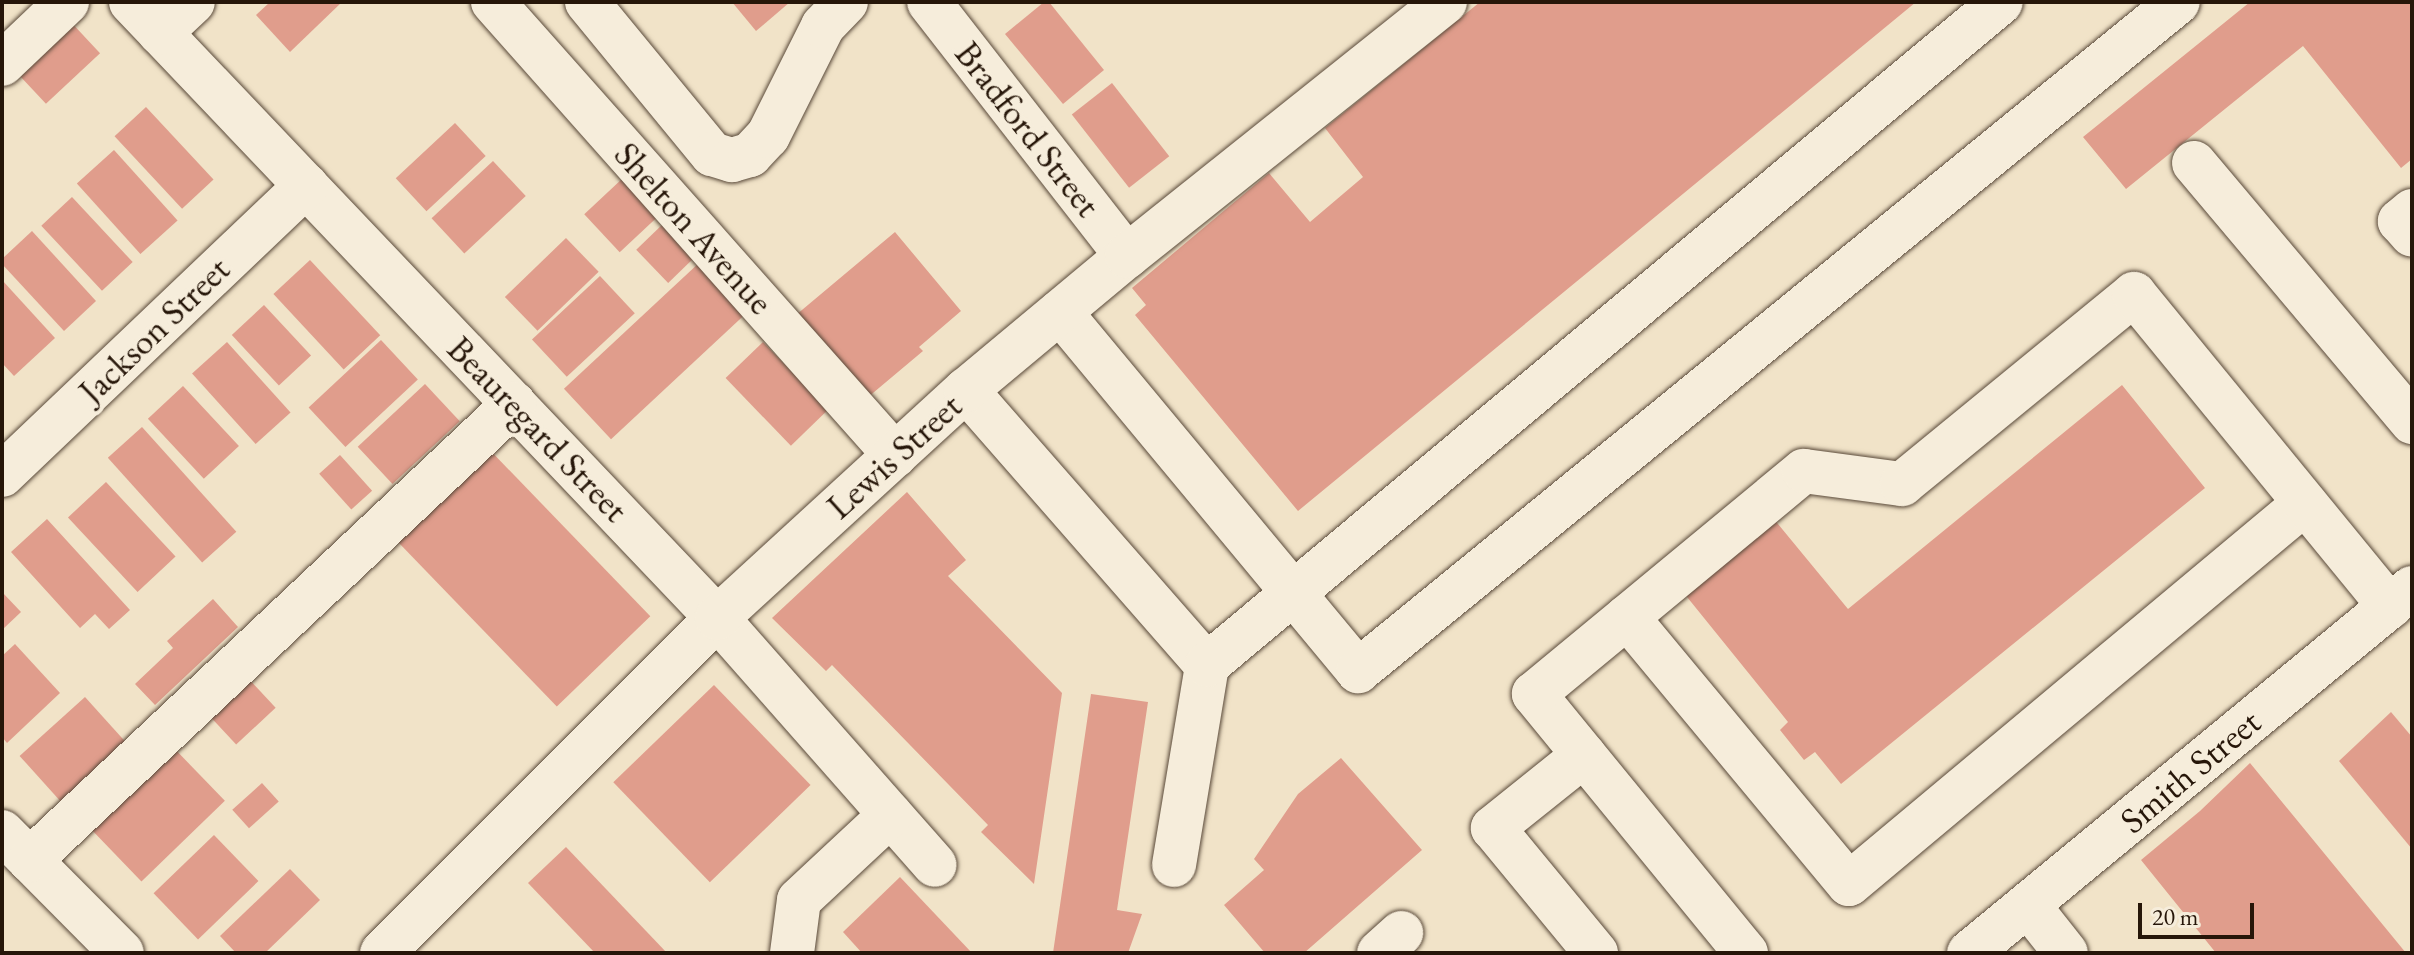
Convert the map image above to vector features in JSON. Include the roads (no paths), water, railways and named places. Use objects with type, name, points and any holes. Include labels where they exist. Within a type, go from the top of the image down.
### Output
[{"type":"street","points":[[2,64],[67,2]]},
{"type":"street","points":[[146,17],[193,2]]},
{"type":"street","name":"Shelton Avenue","points":[[493,2],[895,455]]},
{"type":"street","points":[[587,2],[712,154],[732,160],[750,155],[768,136],[823,26],[846,2]]},
{"type":"street","name":"Bradford Street","points":[[929,2],[1127,256]]},
{"type":"street","name":"Lewis Street","points":[[382,953],[717,618],[966,390],[1127,256],[1445,2]]},
{"type":"street","points":[[1174,865],[1207,665],[2001,2]]},
{"type":"street","points":[[1060,312],[1358,671],[2178,2]]},
{"type":"street","name":"Beauregard Street","points":[[146,17],[717,618],[935,865]]},
{"type":"street","points":[[2194,163],[2412,422]]},
{"type":"street","name":"Jackson Street","points":[[2,475],[306,185]]},
{"type":"street","points":[[2412,211],[2400,221],[2412,235]]},
{"type":"street","points":[[1746,953],[1534,694],[1804,471],[1902,484],[2134,294],[2305,503],[2401,598]]},
{"type":"street","points":[[966,390],[1207,665]]},
{"type":"street","points":[[122,953],[16,846],[514,404]]},
{"type":"street","points":[[1627,617],[1849,884],[2305,503]]},
{"type":"street","name":"Smith Street","points":[[1981,949],[2028,905],[2401,598]]},
{"type":"street","points":[[1584,755],[1493,828],[1596,953]]},
{"type":"street","points":[[792,953],[799,900],[890,815]]},
{"type":"street","points":[[2028,905],[2066,953]]}]
